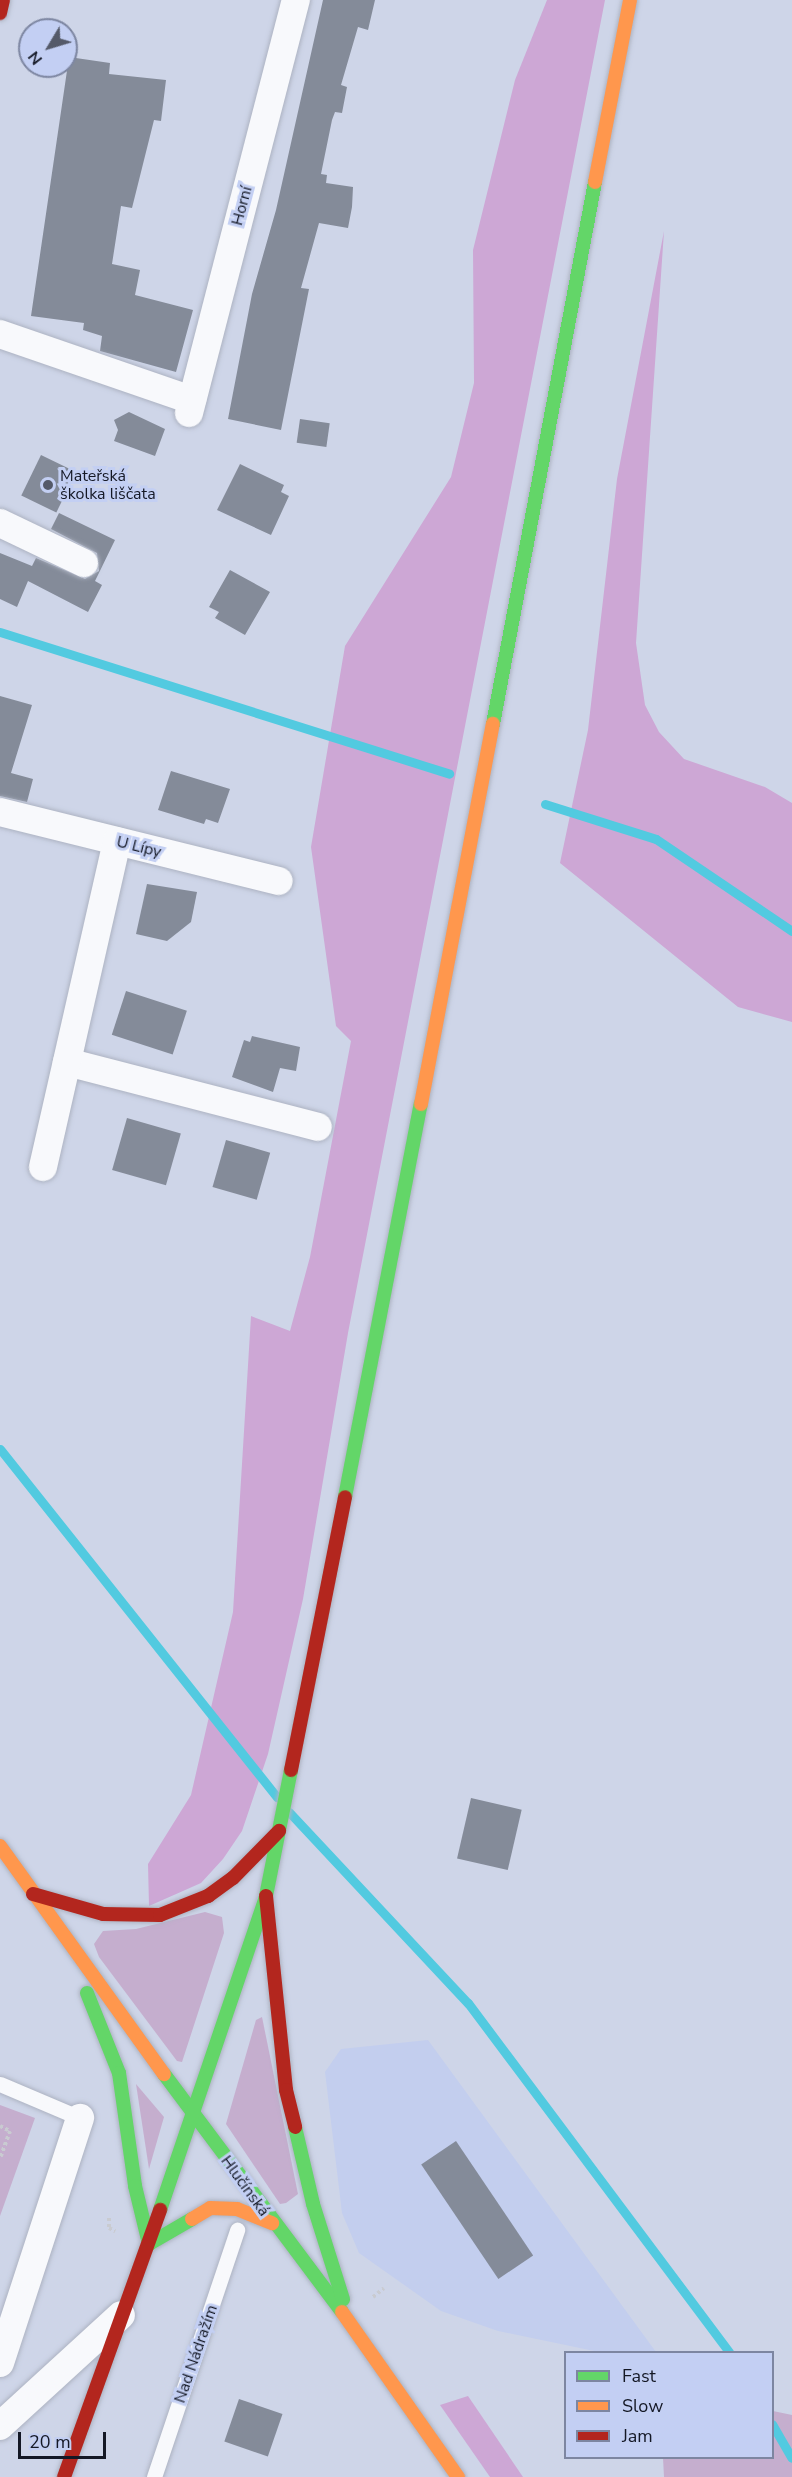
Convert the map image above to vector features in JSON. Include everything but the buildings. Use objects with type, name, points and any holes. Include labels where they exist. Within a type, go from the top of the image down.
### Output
[{"type":"main road","points":[[0,13],[3,0]]},
{"type":"main road","points":[[64,2477],[194,2116],[266,1896],[379,1331],[630,0]]},
{"type":"main road","points":[[33,1894],[102,1914],[128,1917],[160,1914],[208,1896],[233,1878],[279,1831]]},
{"type":"main road","name":"Hlučínská","points":[[0,1846],[272,2223],[353,2326],[458,2477]]},
{"type":"main road","name":"Hlučínská","points":[[33,1894],[112,2048],[126,2103],[135,2186],[149,2244]]},
{"type":"main road","points":[[266,1896],[286,2090],[322,2237],[353,2326]]},
{"type":"main road","points":[[149,2244],[210,2208],[237,2209],[272,2223]]},
{"type":"street","name":"Horní","points":[[0,334],[190,406],[296,0]]},
{"type":"street","points":[[0,523],[84,563]]},
{"type":"street","name":"U Lípy","points":[[0,812],[279,881]]},
{"type":"street","points":[[43,1167],[117,841]]},
{"type":"street","points":[[67,1062],[318,1127]]},
{"type":"street","points":[[0,2363],[80,2118]]},
{"type":"street","points":[[0,2426],[122,2315]]},
{"type":"lane","points":[[0,2084],[80,2118]]},
{"type":"lane","name":"Nad Nádražím","points":[[154,2477],[237,2230]]},
{"type":"path","points":[[0,2126],[10,2131],[0,2158]]},
{"type":"shaded area","points":[[547,0],[605,0],[348,1333],[303,1599],[268,1754],[242,1831],[223,1859],[201,1883],[149,1906],[148,1864],[191,1795],[233,1612],[251,1316],[290,1331],[310,1257],[351,1041],[336,1026],[311,847],[345,646],[451,477],[474,383],[473,250],[515,80]]},
{"type":"shaded area","points":[[664,231],[636,643],[645,705],[659,732],[684,759],[765,787],[792,803],[792,1022],[738,1007],[560,863],[588,730],[617,479]]},
{"type":"shaded area","points":[[205,1912],[222,1917],[224,1933],[182,2062],[177,2061],[99,1957],[94,1944],[103,1931],[136,1929]]},
{"type":"shaded area","points":[[262,2017],[298,2194],[286,2203],[280,2204],[226,2124],[256,2020]]},
{"type":"shaded area","points":[[428,2040],[655,2351],[594,2351],[498,2331],[441,2311],[359,2253],[342,2213],[325,2072],[341,2049]]},
{"type":"shaded area","points":[[136,2084],[164,2117],[149,2169]]},
{"type":"shaded area","points":[[0,2105],[35,2118],[0,2216]]},
{"type":"shaded area","points":[[468,2396],[523,2477],[490,2477],[440,2405]]},
{"type":"shaded area","points":[[774,2411],[792,2415],[792,2477],[664,2477],[663,2459],[774,2459]]},
{"type":"waterway","points":[[0,632],[449,774]]},
{"type":"waterway","points":[[545,804],[656,839],[792,931]]},
{"type":"waterway","points":[[0,1449],[277,1797]]},
{"type":"waterway","points":[[289,1812],[468,2003],[728,2351]]},
{"type":"waterway","points":[[774,2427],[792,2458]]},
{"type":"traffic: fast","points":[[493,724],[595,182]]},
{"type":"traffic: fast","points":[[345,1497],[421,1104]]},
{"type":"traffic: fast","points":[[160,2210],[266,1896],[291,1770]]},
{"type":"traffic: fast","points":[[87,1993],[119,2073],[135,2186],[149,2244],[192,2219]]},
{"type":"traffic: fast","points":[[164,2074],[342,2312]]},
{"type":"traffic: fast","points":[[295,2127],[313,2204],[343,2299]]},
{"type":"traffic: slow","points":[[595,182],[630,0]]},
{"type":"traffic: slow","points":[[421,1104],[493,724]]},
{"type":"traffic: slow","points":[[0,1846],[164,2074]]},
{"type":"traffic: slow","points":[[192,2219],[210,2208],[237,2209],[272,2223]]},
{"type":"traffic: slow","points":[[342,2312],[458,2477]]},
{"type":"traffic: jam","points":[[0,13],[3,0]]},
{"type":"traffic: jam","points":[[291,1770],[345,1497]]},
{"type":"traffic: jam","points":[[33,1894],[103,1914],[160,1915],[208,1896],[233,1878],[279,1831]]},
{"type":"traffic: jam","points":[[266,1896],[286,2090],[295,2127]]},
{"type":"traffic: jam","points":[[64,2477],[160,2210]]},
{"type":"place","name":"Mateřská školka liščata","points":[[48,485]]}]
